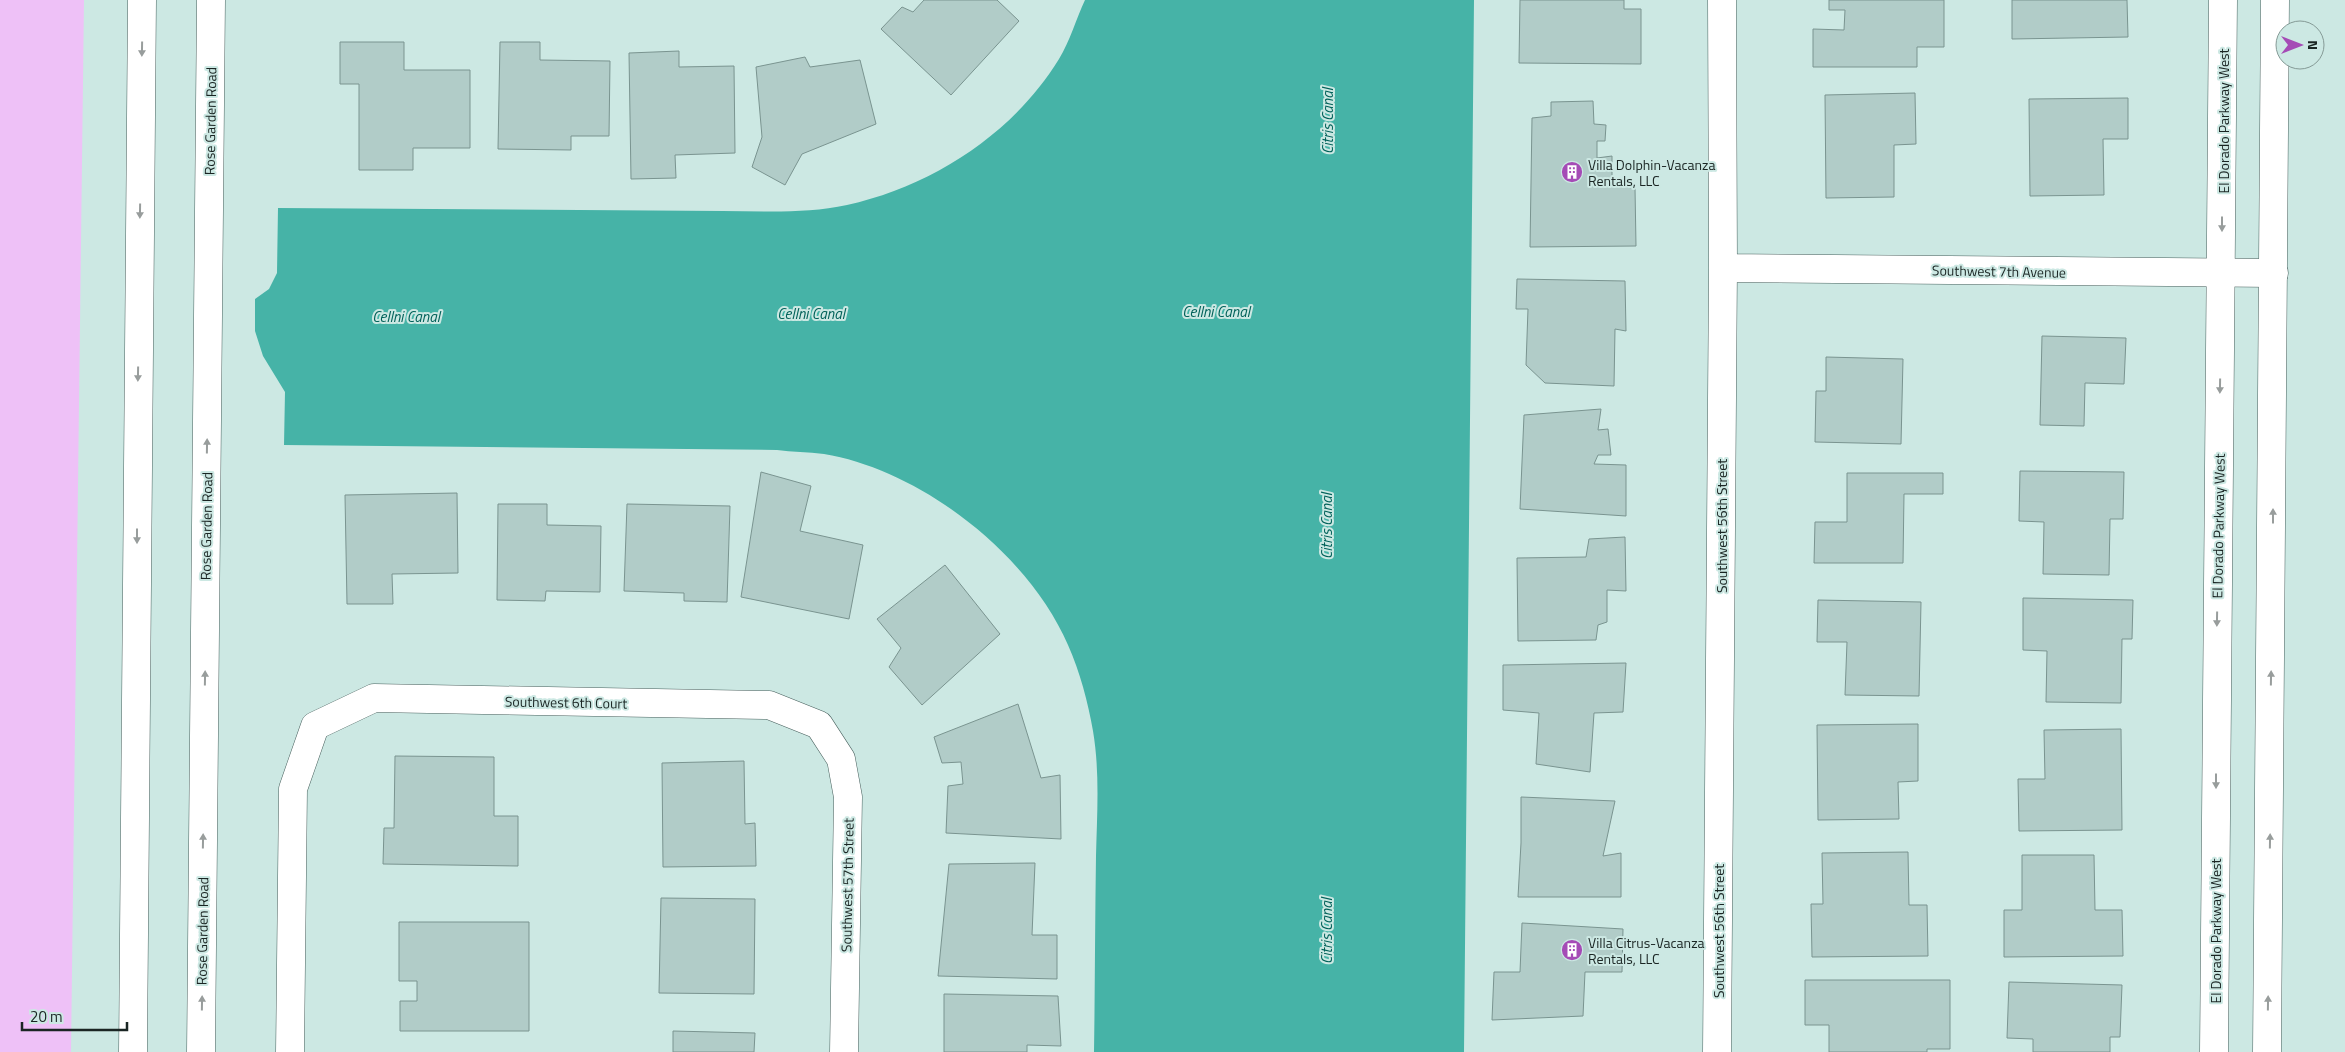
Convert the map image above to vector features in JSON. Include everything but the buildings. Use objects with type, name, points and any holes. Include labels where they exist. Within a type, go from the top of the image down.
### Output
[{"type":"street","points":[[133,1052],[142,0]]},
{"type":"street","name":"Rose Garden Road","points":[[201,1052],[211,0]]},
{"type":"street","name":"Southwest 56th Street","points":[[1717,1052],[1723,268],[1722,0]]},
{"type":"street","name":"El Dorado Parkway West","points":[[2214,1052],[2223,0]]},
{"type":"street","points":[[2268,1052],[2275,0]]},
{"type":"street","name":"Southwest 7th Avenue","points":[[1723,268],[2274,273]]},
{"type":"street","name":"Southwest 6th Court","points":[[290,1052],[293,789],[315,726],[374,698],[769,705],[819,725]]},
{"type":"street","name":"Southwest 57th Street","points":[[819,725],[841,759],[848,797],[844,1052]]},
{"type":"shaded area","points":[[0,0],[84,0],[71,1052],[0,1052]]},
{"type":"water","points":[[1085,0],[1474,0],[1464,1052],[1094,1052],[1097,778],[1091,720],[1076,666],[1068,645],[1050,611],[1027,579],[999,549],[968,521],[934,497],[898,478],[861,463],[824,454],[777,450],[284,445],[285,392],[263,356],[255,331],[255,299],[269,289],[277,273],[278,208],[800,211],[847,205],[910,185],[968,153],[994,133],[1018,111],[1040,86],[1059,59]]},
{"type":"place","name":"Villa Dolphin-Vacanza Rentals, LLC","points":[[1572,172]]},
{"type":"place","name":"Villa Citrus-Vacanza Rentals, LLC","points":[[1572,950]]},
{"type":"water label","name":"Citris Canal","points":[[1327,121]]},
{"type":"water label","name":"Cellni Canal","points":[[1216,311]]},
{"type":"water label","name":"Cellni Canal","points":[[811,313]]},
{"type":"water label","name":"Cellni Canal","points":[[406,316]]},
{"type":"water label","name":"Citris Canal","points":[[1326,526]]},
{"type":"water label","name":"Citris Canal","points":[[1326,931]]}]
